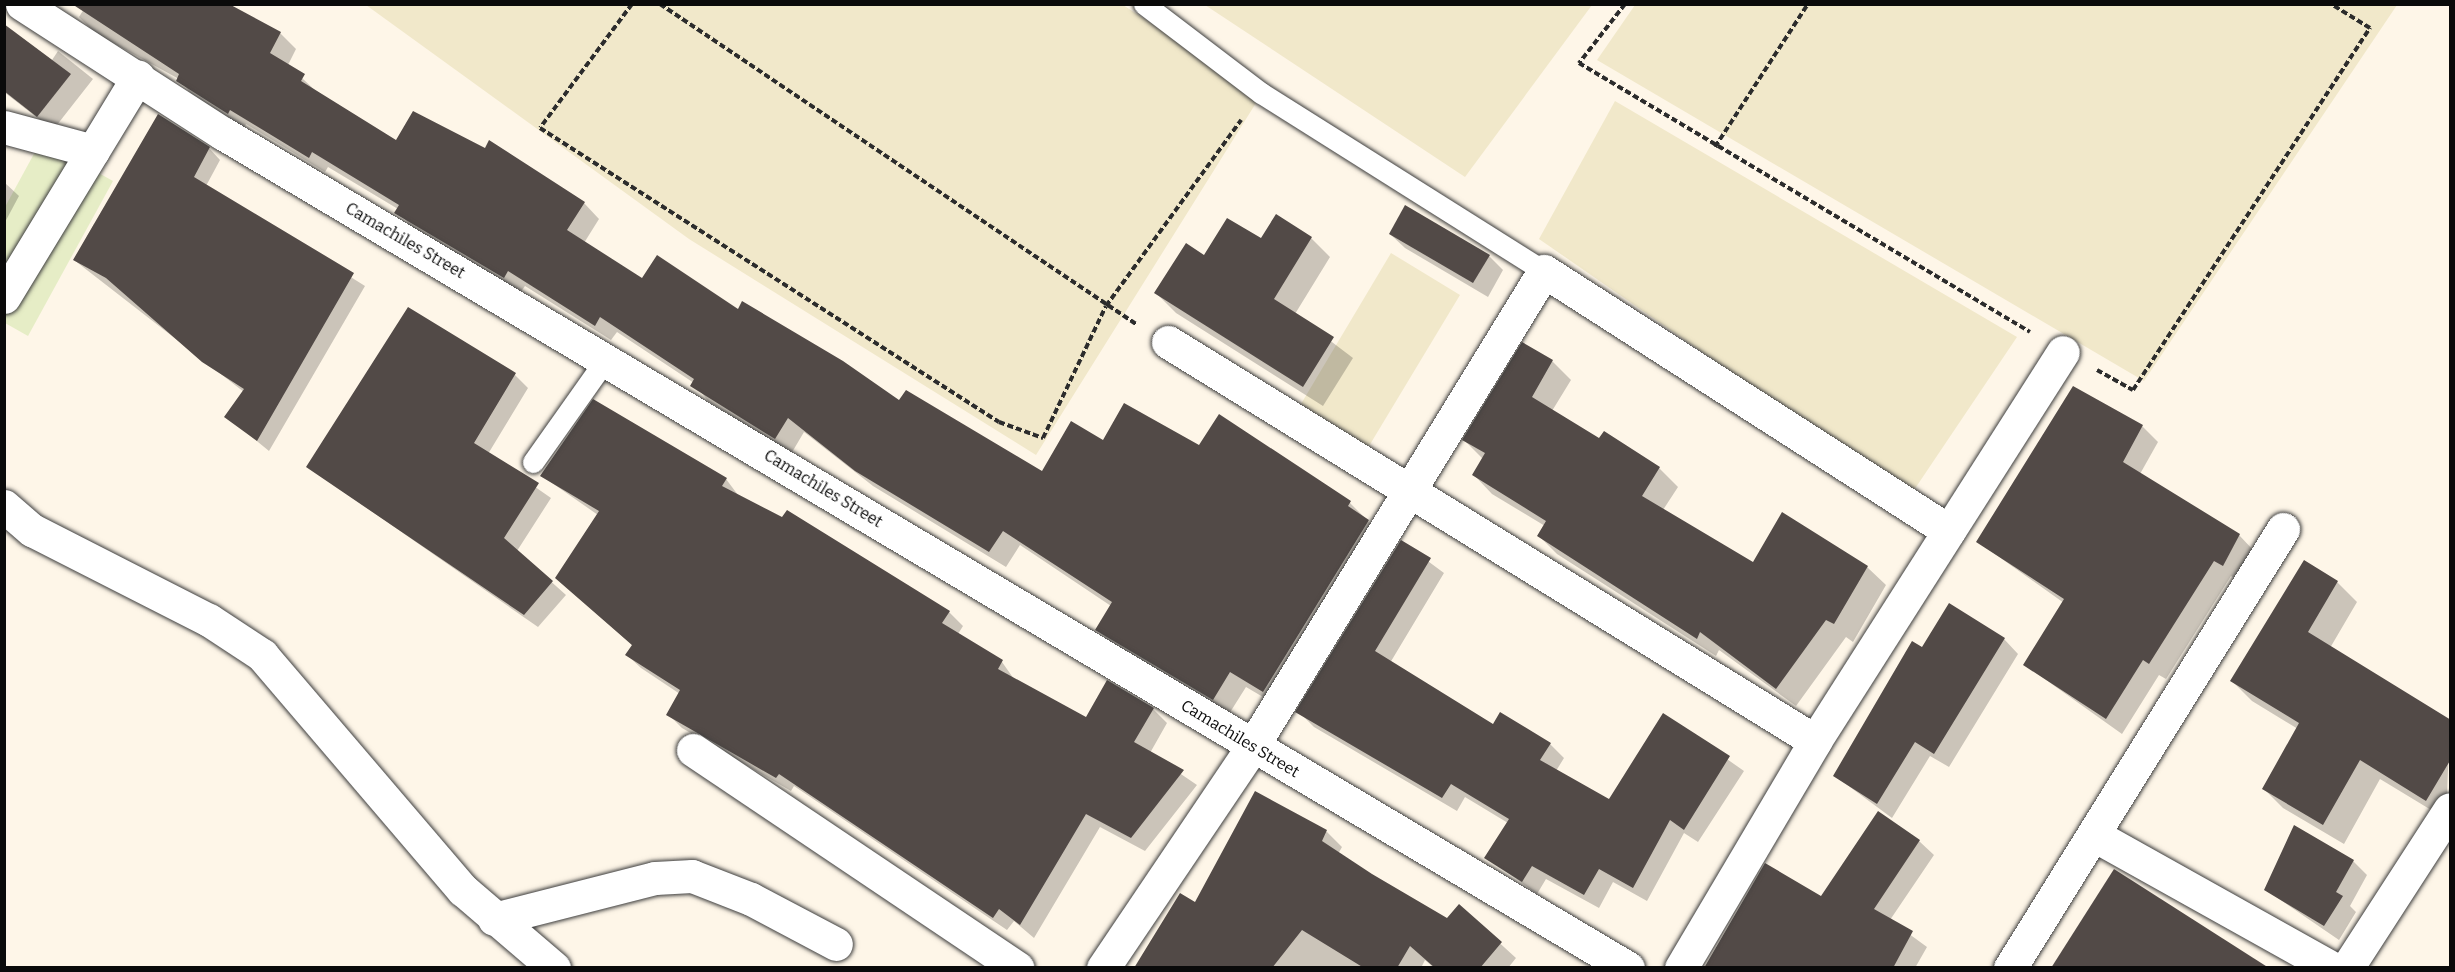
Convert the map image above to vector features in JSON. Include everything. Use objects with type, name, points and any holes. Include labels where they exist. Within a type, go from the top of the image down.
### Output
[{"type":"street","name":"Camachiles Street","points":[[22,4],[224,134],[606,359],[1252,747],[1628,968]]},
{"type":"street","points":[[4,297],[138,77]]},
{"type":"street","points":[[4,127],[93,152]]},
{"type":"street","points":[[1103,968],[1252,747],[1544,271],[1948,531]]},
{"type":"street","points":[[1168,342],[1815,741]]},
{"type":"street","points":[[1682,968],[1815,741],[2063,352]]},
{"type":"street","points":[[4,506],[32,530],[209,620],[262,655],[414,836],[494,919],[554,968]]},
{"type":"street","points":[[2010,968],[2283,529]]},
{"type":"street","points":[[693,750],[1004,964]]},
{"type":"street","points":[[2347,968],[2451,809]]},
{"type":"street","points":[[2094,835],[2332,968]]},
{"type":"street","points":[[494,919],[654,878],[692,876],[752,899],[836,944]]},
{"type":"lane","points":[[1144,4],[1261,93],[1544,271]]},
{"type":"lane","points":[[533,462],[606,359]]},
{"type":"path","points":[[632,4],[540,128],[999,422],[1043,438],[1106,306],[1261,93]]},
{"type":"path","points":[[660,4],[1106,306],[1168,342]]},
{"type":"path","points":[[1625,4],[1580,63],[1715,147],[2063,352],[2133,390],[2370,28],[2331,4]]},
{"type":"path","points":[[1715,147],[1808,4]]},
{"type":"shaded area","points":[[366,5],[1123,5],[1261,95],[1036,455],[689,239]]},
{"type":"shaded area","points":[[1205,5],[1592,5],[1465,177]]},
{"type":"shaded area","points":[[1635,5],[2397,5],[2144,381],[1597,60]]},
{"type":"shaded area","points":[[1615,101],[2017,337],[1910,496],[1539,239]]},
{"type":"shaded area","points":[[1391,253],[1460,295],[1363,456],[1295,414]]},
{"type":"green space","points":[[41,141],[113,181],[28,336],[5,323],[5,207]]},
{"type":"building","points":[[72,4],[229,4],[281,32],[270,53],[305,74],[301,81],[396,140],[413,111],[485,148],[489,140],[585,202],[567,230],[642,278],[657,255],[738,309],[742,301],[843,361],[899,400],[906,390],[1042,471],[1071,421],[1103,440],[1124,403],[1199,445],[1219,414],[1351,501],[1348,506],[1369,520],[1263,692],[1230,672],[1213,700],[1095,630],[1112,602],[1003,531],[989,552],[855,471],[788,418],[775,439],[690,386],[694,379],[600,317],[595,326],[508,271],[504,278],[394,213],[399,205],[312,152],[309,158],[230,110],[228,114],[176,81],[179,74]]},
{"type":"building","points":[[4,24],[71,74],[37,117],[4,91]]},
{"type":"building","points":[[158,114],[210,147],[194,177],[354,273],[257,441],[224,417],[244,389],[202,362],[106,278],[73,260]]},
{"type":"building","points":[[1405,205],[1490,255],[1473,283],[1389,234]]},
{"type":"building","points":[[1276,214],[1312,237],[1274,299],[1334,337],[1303,387],[1154,293],[1186,243],[1204,255],[1227,218],[1261,238]]},
{"type":"building","points":[[408,307],[516,373],[474,443],[539,483],[504,538],[553,581],[524,615],[306,467]]},
{"type":"building","points":[[1522,342],[1553,360],[1532,397],[1599,438],[1604,431],[1660,467],[1642,496],[1753,562],[1782,512],[1868,566],[1834,624],[1826,620],[1776,689],[1700,632],[1697,639],[1537,536],[1546,521],[1472,475],[1485,453],[1462,440]]},
{"type":"building","points":[[2073,386],[2143,425],[2123,462],[2240,534],[2223,566],[2214,561],[2149,664],[2143,660],[2106,719],[2023,665],[2064,599],[1976,542]]},
{"type":"building","points":[[593,399],[727,478],[722,486],[782,517],[787,510],[950,611],[942,623],[1003,660],[998,669],[1086,717],[1107,680],[1154,708],[1134,742],[1184,770],[1131,838],[1086,814],[1020,925],[999,909],[993,918],[779,774],[776,778],[666,715],[680,690],[625,655],[632,645],[555,578],[599,511],[540,476]]},
{"type":"building","points":[[1401,540],[1431,558],[1375,651],[1493,724],[1500,712],[1551,743],[1540,760],[1609,799],[1663,713],[1730,756],[1684,830],[1670,820],[1633,888],[1599,869],[1584,895],[1532,866],[1522,882],[1484,858],[1509,819],[1451,784],[1442,798],[1295,712]]},
{"type":"building","points":[[2304,560],[2338,581],[2308,632],[2451,720],[2451,759],[2426,801],[2360,760],[2323,825],[2262,789],[2299,723],[2230,681]]},
{"type":"building","points":[[1949,603],[2005,638],[1934,754],[1915,742],[1877,804],[1833,776],[1912,641],[1922,647]]},
{"type":"building","points":[[1255,791],[1327,830],[1322,841],[1372,874],[1447,918],[1459,904],[1502,942],[1480,968],[1435,968],[1410,946],[1397,968],[1364,968],[1302,930],[1272,968],[1134,968],[1180,893],[1195,902]]},
{"type":"building","points":[[1878,811],[1920,840],[1874,909],[1913,931],[1893,968],[1704,968],[1765,863],[1821,896]]},
{"type":"building","points":[[2294,825],[2354,860],[2336,892],[2343,896],[2324,926],[2264,890]]},
{"type":"building","points":[[2114,869],[2269,968],[2051,968]]}]
